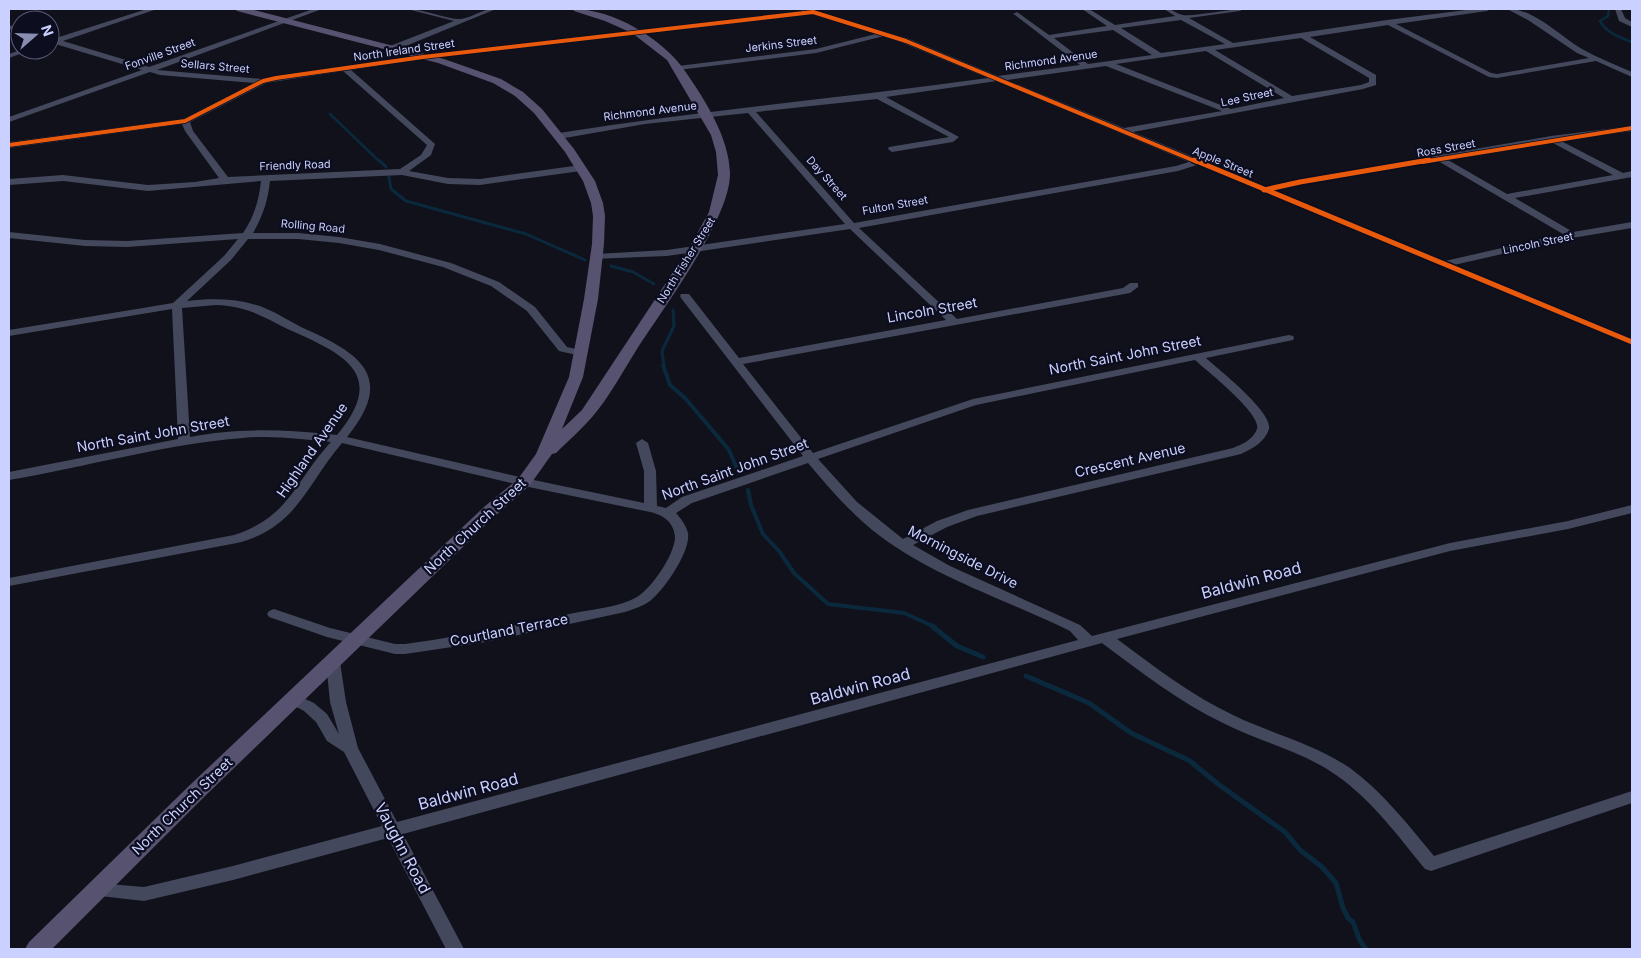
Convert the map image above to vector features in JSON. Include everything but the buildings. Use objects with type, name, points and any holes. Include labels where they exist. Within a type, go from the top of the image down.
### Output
[{"type":"main road","name":"North Church Street","points":[[37,949],[490,511],[524,482],[544,455],[570,392],[581,353],[596,257],[599,216],[594,194],[581,168],[538,110],[507,86],[464,68],[240,9]]},
{"type":"main road","name":"North Fisher Street","points":[[544,455],[588,413],[695,248],[715,212],[724,175],[721,144],[707,116],[678,68],[661,49],[635,31],[608,19],[577,9]]},
{"type":"street","points":[[60,38],[153,9]]},
{"type":"street","name":"Fonville Street","points":[[9,120],[319,9]]},
{"type":"street","points":[[410,9],[461,21]]},
{"type":"street","points":[[392,48],[492,9]]},
{"type":"street","name":"Apple Street","points":[[804,9],[886,34],[996,78],[1632,342]]},
{"type":"street","points":[[1085,9],[1158,55]]},
{"type":"street","points":[[1167,9],[1230,44]]},
{"type":"street","points":[[1047,37],[1240,9]]},
{"type":"street","name":"Richmond Avenue","points":[[559,136],[645,122],[878,96],[1300,34],[1487,9]]},
{"type":"street","points":[[1511,9],[1531,18],[1561,40],[1595,59],[1632,75]]},
{"type":"street","points":[[1618,9],[1622,19],[1632,25]]},
{"type":"street","name":"North Ireland Street","points":[[9,145],[185,122],[263,82],[346,68],[635,31],[812,12]]},
{"type":"street","points":[[1017,14],[1086,66]]},
{"type":"street","points":[[1387,22],[1489,76],[1595,59]]},
{"type":"street","name":"Jerkins Street","points":[[678,68],[816,52],[886,34]]},
{"type":"street","name":"Lee Street","points":[[1124,131],[1362,87],[1374,82],[1373,77],[1367,73],[1300,34]]},
{"type":"street","name":"Sellars Street","points":[[60,43],[160,73],[263,82]]},
{"type":"street","points":[[1206,48],[1291,99]]},
{"type":"street","points":[[1106,63],[1231,112]]},
{"type":"street","points":[[346,68],[431,144],[427,154],[409,165],[402,172]]},
{"type":"street","points":[[878,96],[955,135],[953,139],[892,149]]},
{"type":"street","name":"Day Street","points":[[751,111],[852,226],[953,321]]},
{"type":"street","points":[[185,122],[189,132],[225,180]]},
{"type":"street","name":"Ross Street","points":[[1264,190],[1300,182],[1551,139],[1632,128]]},
{"type":"street","points":[[1551,139],[1622,176]]},
{"type":"street","points":[[1440,159],[1572,235]]},
{"type":"street","name":"Fulton Street","points":[[596,257],[649,255],[852,226],[1178,168],[1197,162]]},
{"type":"street","name":"Friendly Road","points":[[9,182],[63,178],[148,188],[266,177],[402,172],[448,182],[480,182],[581,168]]},
{"type":"street","points":[[1506,197],[1632,174]]},
{"type":"street","points":[[184,442],[177,305],[213,272],[246,236],[260,212],[264,198],[266,177]]},
{"type":"street","name":"Lincoln Street","points":[[1444,264],[1572,235],[1632,225]]},
{"type":"street","name":"Rolling Road","points":[[9,235],[127,244],[246,236],[298,236],[339,240],[412,255],[469,272],[512,294],[531,309],[560,346],[570,352],[581,353]]},
{"type":"street","name":"Lincoln Street","points":[[735,362],[1126,291],[1134,285]]},
{"type":"street","name":"Morningside Drive","points":[[685,296],[809,458],[846,500],[863,516],[904,545],[958,574],[1075,628],[1089,642]]},
{"type":"street","name":"Highland Avenue","points":[[9,332],[177,305],[221,303],[255,308],[345,353],[357,365],[363,375],[364,395],[361,408],[284,514],[271,525],[258,532],[237,539],[9,582]]},
{"type":"street","name":"North Saint John Street","points":[[9,476],[184,442],[262,433],[306,434],[339,439],[667,513],[688,500],[973,402],[1289,338]]},
{"type":"street","name":"Crescent Avenue","points":[[904,545],[942,524],[973,513],[1238,450],[1255,442],[1263,429],[1260,415],[1198,356]]},
{"type":"street","points":[[642,443],[650,470],[651,508]]},
{"type":"street","name":"Baldwin Road","points":[[97,890],[144,894],[394,829],[1450,546],[1568,525],[1632,509]]},
{"type":"street","name":"Courtland Terrace","points":[[274,614],[356,640],[395,649],[405,649],[486,636],[625,607],[638,602],[651,593],[678,556],[682,538],[679,527],[667,513]]},
{"type":"street","points":[[1106,638],[1145,668],[1215,713],[1299,748],[1342,771],[1372,795],[1431,864],[1632,797]]},
{"type":"street","name":"Vaughn Road","points":[[333,662],[338,702],[350,748],[455,949]]},
{"type":"street","name":"Vaughn Road","points":[[294,699],[310,707],[322,718],[332,738],[350,748]]},
{"type":"waterway","points":[[1609,9],[1608,16],[1600,21],[1606,29],[1632,42]]},
{"type":"waterway","points":[[330,114],[380,162]]},
{"type":"waterway","points":[[379,160],[386,167]]},
{"type":"waterway","points":[[389,177],[391,189],[406,201],[526,234],[585,260]]},
{"type":"waterway","points":[[611,266],[633,272],[654,284]]},
{"type":"waterway","points":[[664,366],[662,351],[674,326],[673,310]]},
{"type":"waterway","points":[[663,365],[670,385],[685,398],[729,450],[738,471]]},
{"type":"waterway","points":[[748,490],[751,505],[763,534],[779,551],[794,573],[828,604],[904,613],[935,627]]},
{"type":"waterway","points":[[932,626],[957,646],[983,657]]},
{"type":"waterway","points":[[1026,676],[1089,703],[1131,733],[1190,761],[1218,784],[1285,832],[1300,850],[1322,867],[1336,883],[1343,908],[1348,918],[1353,922],[1360,941],[1366,949]]},
{"type":"cycle path","points":[[9,145],[185,121],[263,81],[276,78],[423,57],[813,12],[906,41],[1632,342]]},
{"type":"cycle path","points":[[1264,190],[1300,182],[1604,131],[1632,128]]}]
